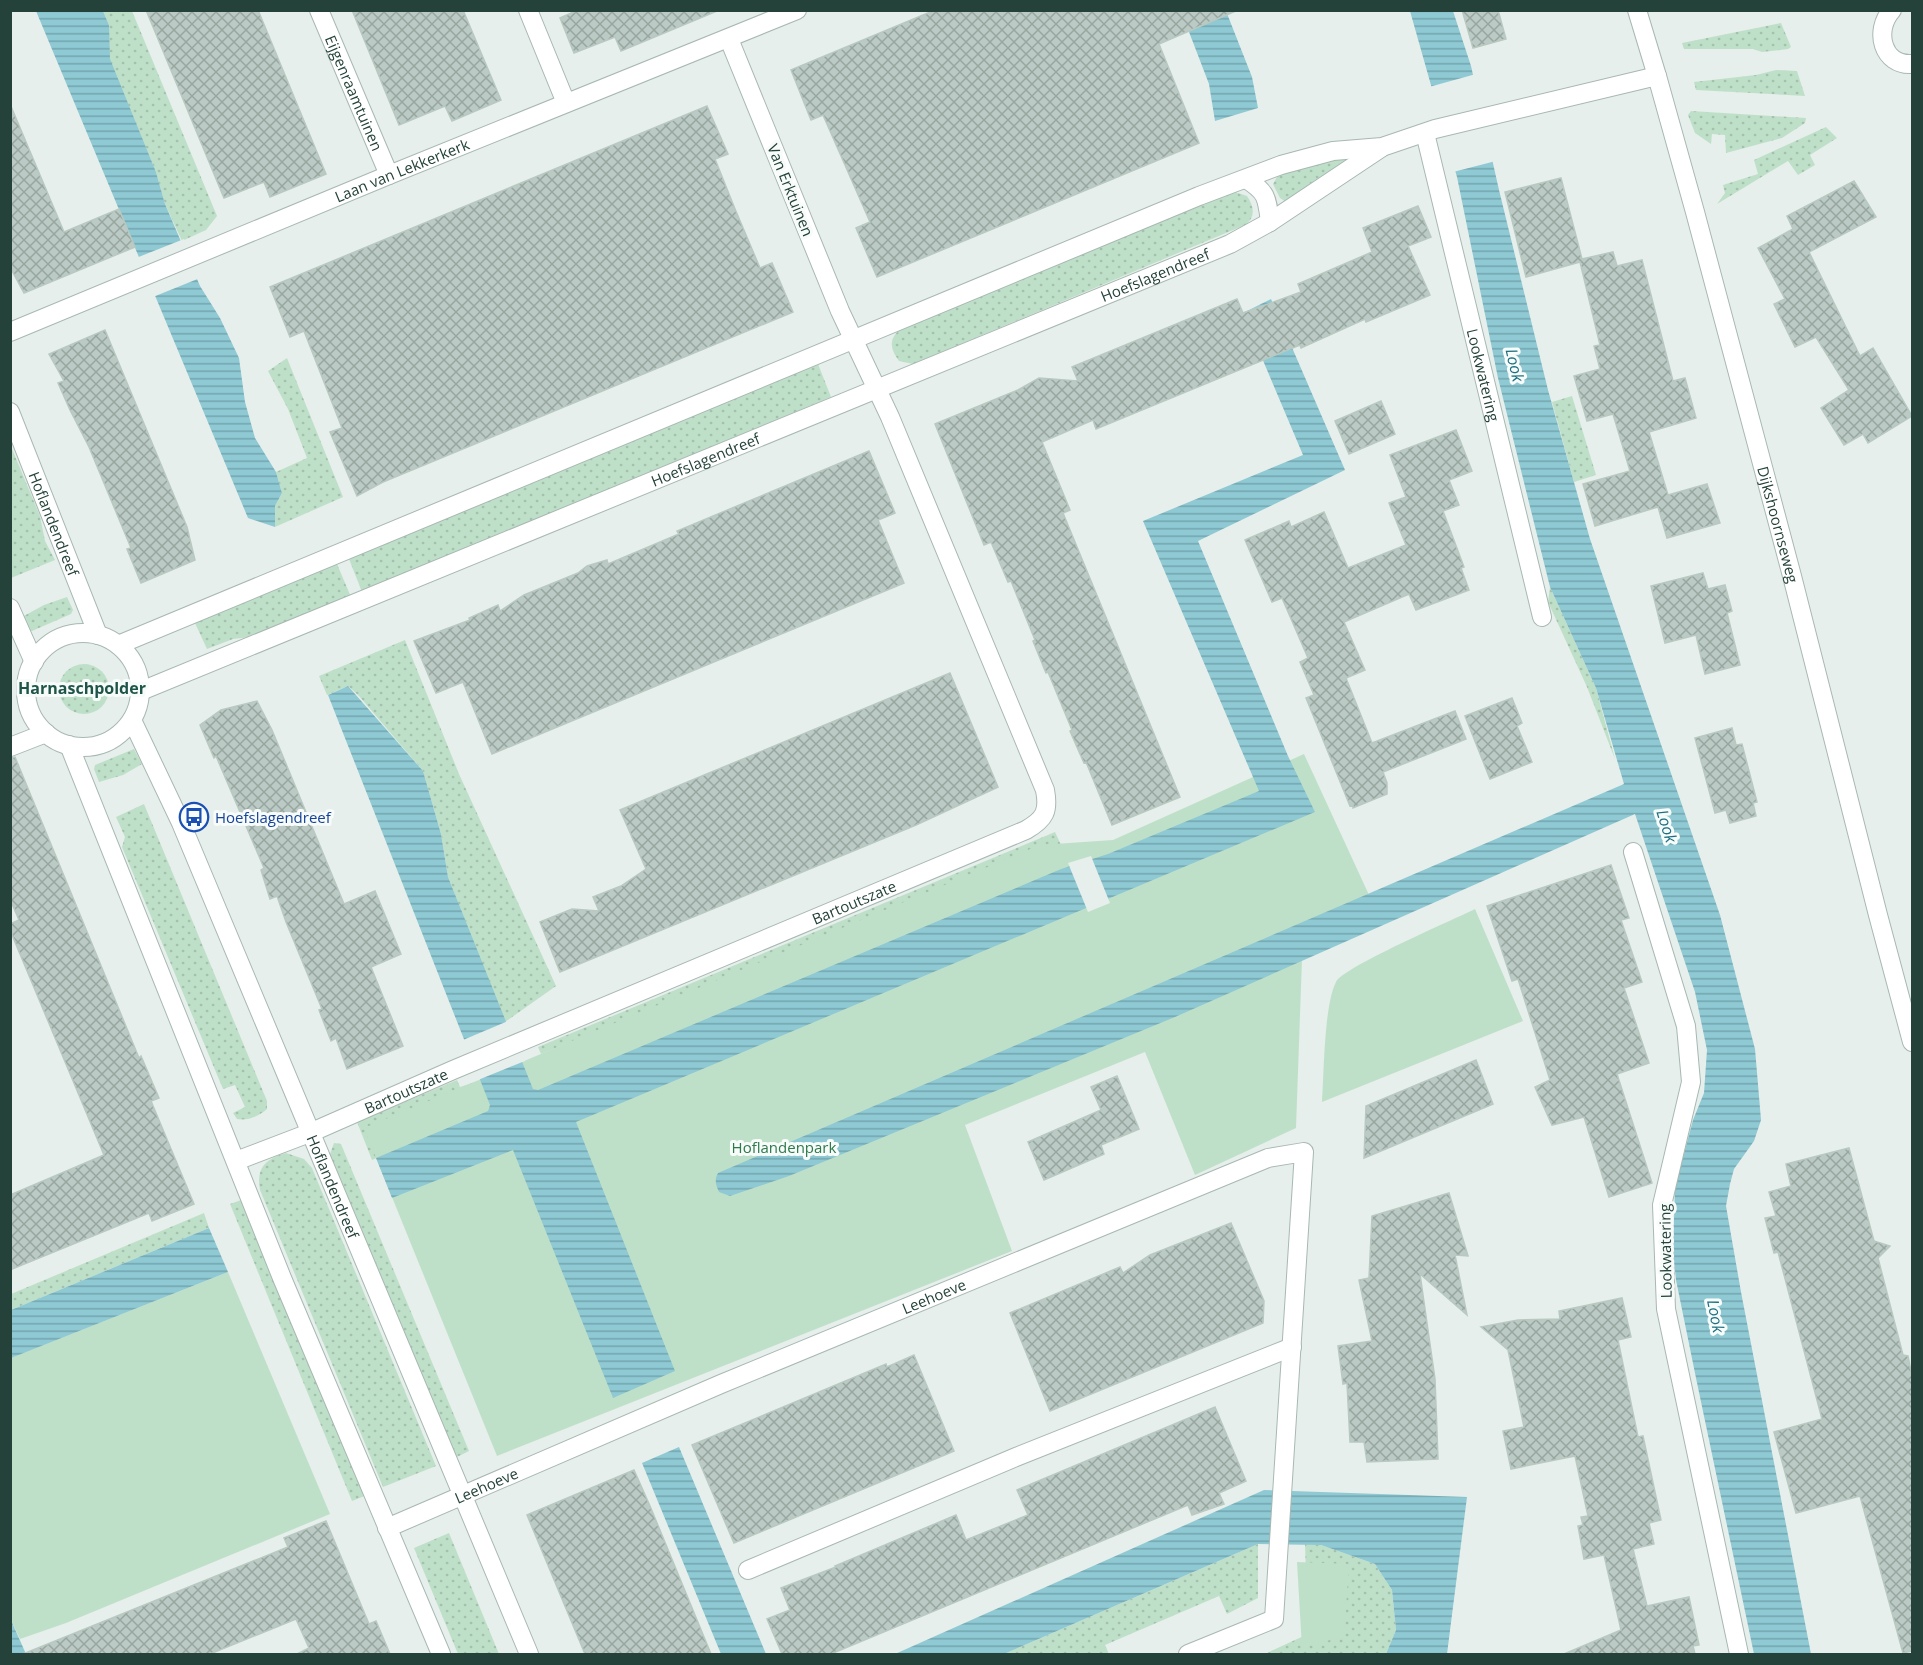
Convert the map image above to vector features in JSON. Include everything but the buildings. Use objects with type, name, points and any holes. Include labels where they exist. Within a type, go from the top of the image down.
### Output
[{"type":"street","name":"Eijgenraamtuinen","points":[[320,10],[389,175]]},
{"type":"street","points":[[528,10],[566,103]]},
{"type":"street","name":"Laan van Lekkerkerk","points":[[10,332],[796,10]]},
{"type":"street","name":"Dijkshoornseweg","points":[[1637,10],[1695,212],[1792,576],[1912,1042]]},
{"type":"street","points":[[1892,10],[1882,27],[1882,44],[1895,59],[1912,64]]},
{"type":"street","name":"Van Erktuinen","points":[[729,39],[840,311],[877,388]]},
{"type":"street","name":"Hoefslagendreef","points":[[118,645],[1199,196],[1281,165],[1333,151],[1382,147],[1494,114],[1657,76]]},
{"type":"street","name":"Lookwatering","points":[[1430,131],[1434,161],[1494,426],[1512,489],[1542,617]]},
{"type":"street","name":"Hoefslagendreef","points":[[141,691],[1230,244],[1270,222],[1382,147]]},
{"type":"street","points":[[1246,178],[1260,188],[1267,202],[1270,222]]},
{"type":"street","name":"Bartoutszate","points":[[236,1161],[312,1132],[453,1070],[1038,824],[1045,813],[1047,804],[1045,790],[877,388]]},
{"type":"street","name":"Hoflandendreef","points":[[10,412],[98,635]]},
{"type":"street","points":[[10,608],[34,662]]},
{"type":"street","points":[[79,633],[98,635],[118,645],[126,652],[137,670],[141,691],[132,720],[123,731],[111,740],[84,747],[69,745],[45,733],[18,690],[41,652],[61,638],[79,633]]},
{"type":"street","name":"Hoflandendreef","points":[[132,720],[181,823],[529,1654]]},
{"type":"street","points":[[10,747],[45,733]]},
{"type":"street","points":[[69,745],[282,1278],[441,1654]]},
{"type":"street","name":"Lookwatering","points":[[1633,852],[1686,1026],[1691,1082],[1662,1205],[1666,1309],[1740,1654]]},
{"type":"street","name":"Leehoeve","points":[[387,1528],[721,1384],[1231,1173],[1268,1158],[1304,1152],[1274,1619],[1188,1654]]},
{"type":"street","points":[[748,1570],[1016,1457],[1292,1347]]},
{"type":"green space","points":[[103,11],[132,11],[217,216],[206,230],[182,241],[165,204],[156,172],[109,59],[109,25]]},
{"type":"green space","points":[[1781,23],[1791,47],[1788,49],[1762,52],[1753,49],[1684,49],[1682,43]]},
{"type":"green space","points":[[1776,70],[1797,71],[1805,96],[1696,90],[1694,82],[1756,75]]},
{"type":"green space","points":[[1691,111],[1806,118],[1805,123],[1782,138],[1726,153],[1725,135],[1712,134],[1711,144],[1695,133],[1688,115]]},
{"type":"green space","points":[[1826,127],[1837,138],[1810,155],[1815,165],[1798,175],[1788,161],[1717,204],[1725,193],[1723,185],[1758,174],[1754,160]]},
{"type":"green space","points":[[1360,152],[1315,180],[1286,202],[1280,198],[1273,184],[1278,175],[1323,160]]},
{"type":"green space","points":[[1232,191],[1247,196],[1251,204],[1252,215],[1245,225],[913,364],[899,361],[894,353],[892,342],[899,330]]},
{"type":"green space","points":[[287,358],[343,497],[275,527],[275,506],[282,493],[276,472],[307,458],[288,409],[268,371]]},
{"type":"green space","points":[[818,364],[831,397],[362,592],[349,559]]},
{"type":"green space","points":[[1572,396],[1596,475],[1574,482],[1552,402]]},
{"type":"green space","points":[[10,444],[40,516],[45,541],[55,560],[11,578]]},
{"type":"green space","points":[[337,564],[351,597],[258,636],[233,639],[207,649],[195,623]]},
{"type":"green space","points":[[1550,587],[1596,688],[1615,759],[1587,687],[1548,602]]},
{"type":"green space","points":[[67,597],[73,610],[71,614],[28,631],[22,617],[44,605]]},
{"type":"green space","points":[[405,640],[459,774],[556,986],[505,1022],[448,877],[441,834],[423,771],[359,696],[348,686],[327,695],[319,676]]},
{"type":"green space","points":[[79,664],[89,664],[102,671],[109,684],[109,694],[102,707],[89,714],[79,714],[70,710],[63,703],[59,694],[59,684],[63,675],[70,668]]},
{"type":"green space","points":[[134,749],[142,764],[123,775],[99,782],[94,769],[95,765]]},
{"type":"green space","name":"Hoflandenpark","points":[[1304,754],[1381,921],[1302,959],[1296,1128],[1195,1175],[1145,1052],[965,1125],[1012,1251],[497,1456],[364,1128],[1040,845],[1113,840]]},
{"type":"green space","points":[[144,804],[267,1101],[267,1109],[253,1117],[237,1119],[233,1113],[245,1107],[235,1085],[223,1089],[122,847],[125,837],[116,817]]},
{"type":"green space","points":[[1055,832],[1062,847],[541,1054],[538,1047]]},
{"type":"green space","points":[[1475,909],[1523,1021],[1322,1102],[1327,1023],[1336,982],[1343,975],[1377,955]]},
{"type":"green space","points":[[457,1080],[460,1087],[481,1080],[488,1111],[372,1160],[357,1122]]},
{"type":"green space","points":[[334,1143],[341,1144],[469,1451],[455,1458],[329,1157]]},
{"type":"green space","points":[[286,1153],[304,1159],[312,1168],[436,1466],[383,1487],[260,1190],[261,1170],[267,1162]]},
{"type":"green space","points":[[244,1199],[367,1495],[352,1501],[230,1204]]},
{"type":"green space","points":[[204,1213],[209,1228],[11,1310],[11,1294]]},
{"type":"green space","points":[[228,1272],[330,1514],[66,1623],[20,1639],[10,1618],[10,1358]]},
{"type":"green space","points":[[449,1533],[499,1654],[458,1654],[414,1548]]},
{"type":"green space","points":[[1258,1544],[1258,1598],[1227,1614],[1219,1596],[1105,1645],[1109,1654],[1004,1654]]},
{"type":"green space","points":[[1305,1544],[1321,1545],[1375,1564],[1392,1590],[1396,1630],[1386,1654],[1267,1653],[1308,1634]]},
{"type":"green space","points":[[1297,1562],[1349,1564],[1344,1636],[1302,1648]]},
{"type":"water","points":[[36,11],[103,11],[109,25],[110,59],[156,172],[165,204],[200,286],[220,318],[239,358],[245,402],[255,438],[276,472],[282,493],[275,506],[275,527],[248,518]]},
{"type":"water","points":[[1181,11],[1226,11],[1252,77],[1258,108],[1215,121],[1209,84]]},
{"type":"water","name":"Look","points":[[1410,11],[1453,11],[1471,66],[1548,390],[1590,539],[1720,915],[1755,1049],[1761,1120],[1754,1141],[1734,1169],[1726,1206],[1811,1654],[1754,1654],[1696,1378],[1676,1280],[1673,1251],[1675,1187],[1693,1120],[1704,1093],[1707,1050],[1695,992],[1635,814],[1175,1017],[789,1176],[730,1196],[719,1192],[716,1185],[718,1173],[1624,784],[1596,688],[1550,587],[1498,378],[1457,177]]},
{"type":"water","points":[[1271,299],[1345,470],[1198,541],[1288,756],[1315,812],[576,1122],[675,1371],[613,1398],[513,1150],[392,1198],[376,1158],[488,1111],[490,1105],[328,695],[348,686],[423,771],[441,834],[448,877],[533,1089],[538,1090],[1061,869],[1108,854],[1259,791],[1143,521],[1303,455],[1243,313]]},
{"type":"water","points":[[209,1228],[228,1272],[11,1358],[11,1310]]},
{"type":"water","points":[[679,1447],[766,1654],[721,1654],[642,1463]]},
{"type":"water","points":[[1264,1490],[1467,1497],[1447,1654],[1386,1654],[1396,1630],[1392,1590],[1375,1564],[1321,1545],[1258,1544],[1004,1654],[895,1654]]},
{"type":"water","points":[[10,1618],[26,1654],[11,1654]]},
{"type":"pier","points":[[1476,74],[1496,161],[1453,172],[1429,87]]},
{"type":"pier","points":[[184,239],[200,278],[153,297],[136,258]]},
{"type":"pier","points":[[1091,856],[1110,903],[1088,912],[1068,863]]},
{"type":"pier","points":[[508,1021],[525,1061],[478,1080],[463,1040]]},
{"type":"place","name":"Hoefslagendreef","points":[[194,817]]},
{"type":"district","name":"Harnaschpolder","points":[[82,688]]}]
